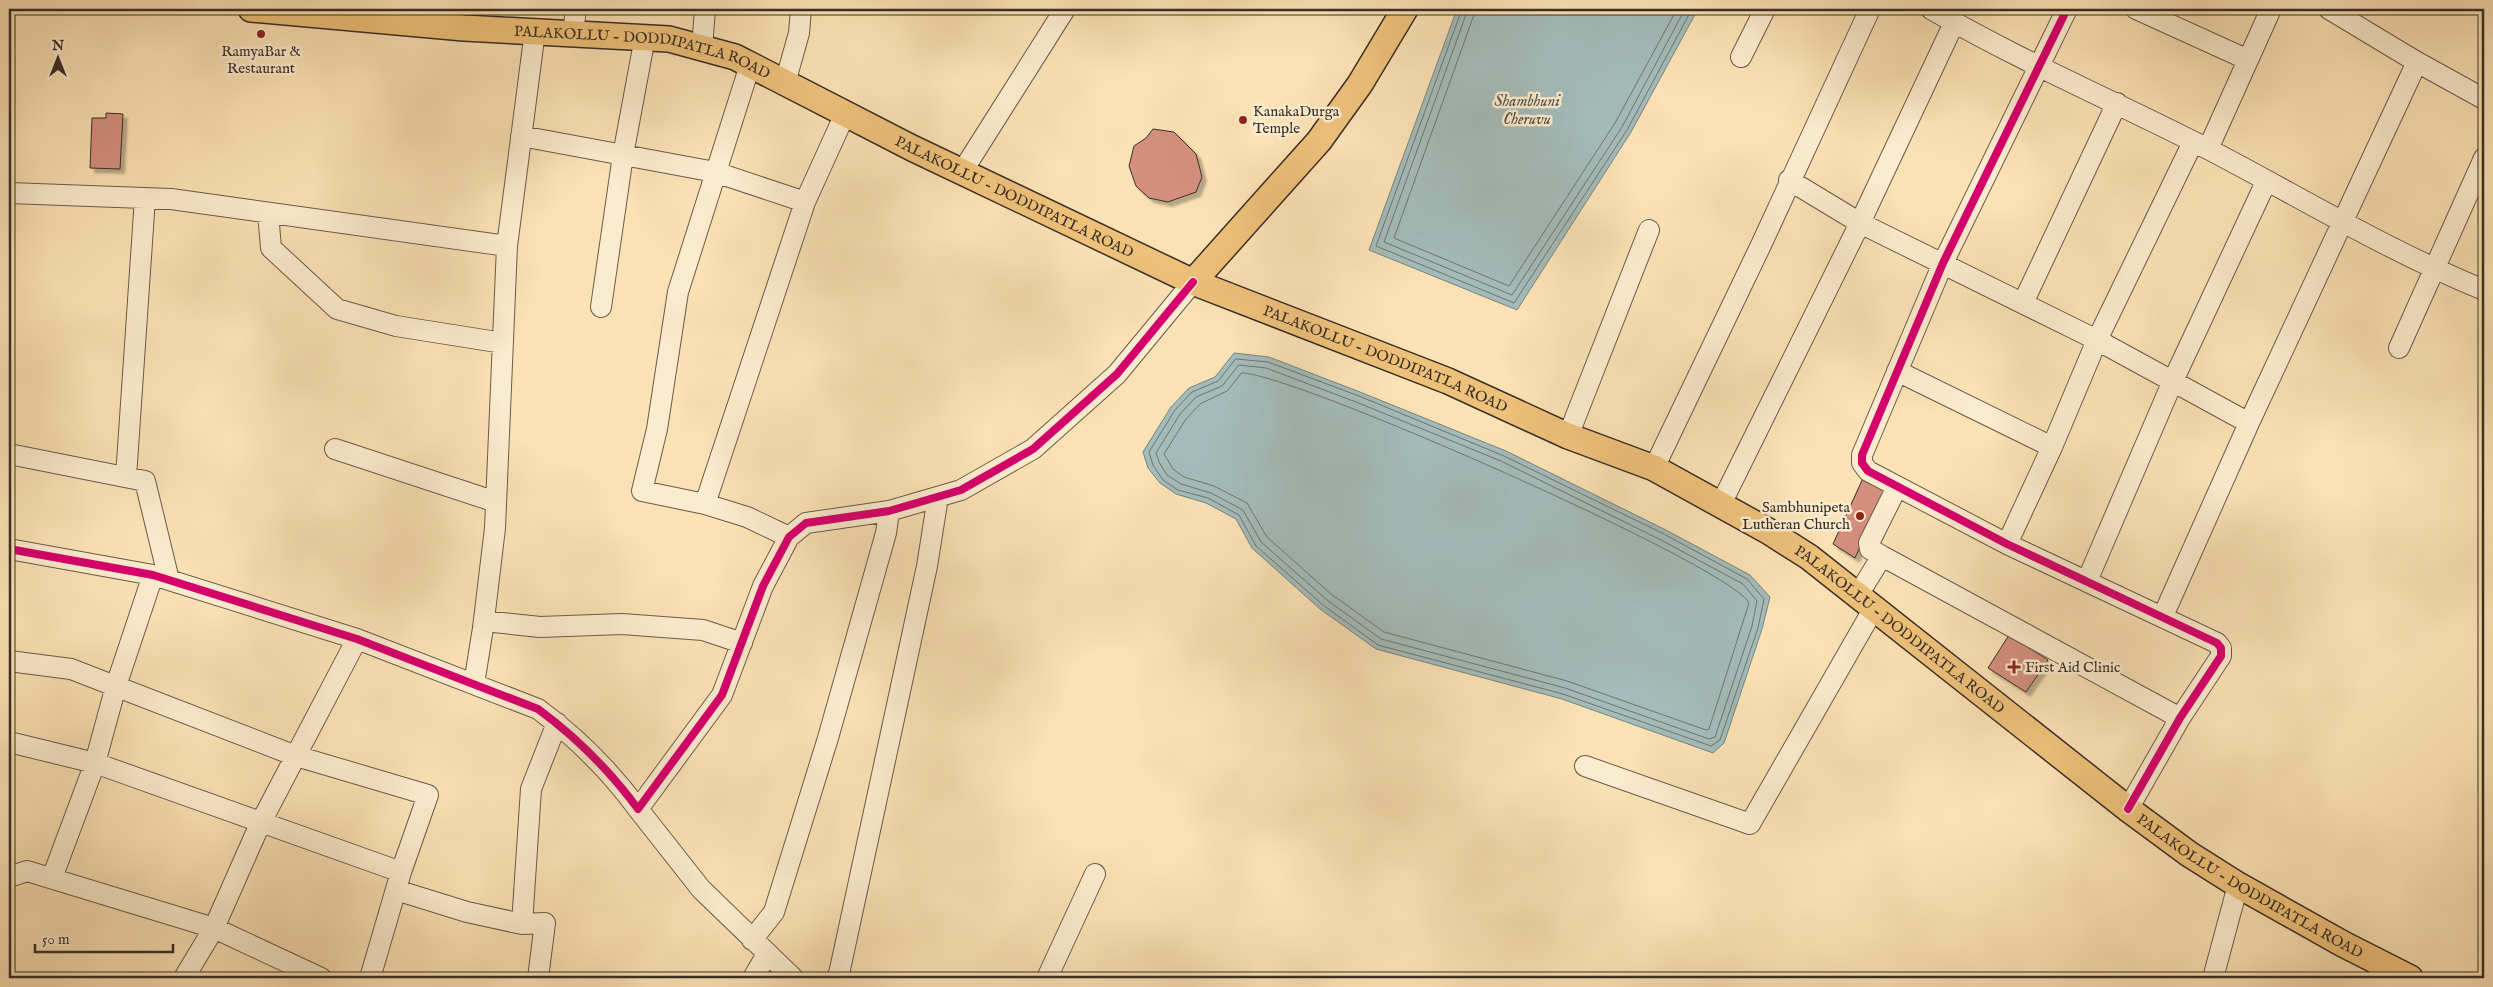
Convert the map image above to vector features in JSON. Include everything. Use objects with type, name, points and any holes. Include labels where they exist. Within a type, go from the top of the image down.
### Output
[{"type":"main road","name":"PALAKOLLU - DODDIPATLA ROAD","points":[[251,9],[464,28],[535,31],[574,21],[645,38],[669,39],[735,58],[962,172],[1193,282],[1448,381],[1568,436],[1654,468],[1721,504],[1809,558],[2128,809],[2190,854],[2238,885],[2343,944],[2410,978]]},
{"type":"main road","points":[[1193,282],[1319,141],[1360,84],[1405,9]]},
{"type":"street","points":[[702,48],[705,9]]},
{"type":"street","points":[[785,83],[799,33],[801,9]]},
{"type":"street","points":[[962,172],[1065,9]]},
{"type":"street","points":[[1741,58],[1765,9]]},
{"type":"street","points":[[1654,468],[1761,245],[1789,180],[1870,9]]},
{"type":"street","points":[[1931,9],[1954,23],[2200,145],[2342,223],[2436,270],[2484,290]]},
{"type":"street","points":[[2068,9],[1943,263],[1862,455],[1862,463],[1868,471],[2007,544],[2162,616],[2217,643],[2221,648],[2221,656],[2180,718],[2128,809]]},
{"type":"street","points":[[2136,9],[2167,15],[2246,59]]},
{"type":"street","points":[[2007,544],[2052,447],[2097,340],[2271,9]]},
{"type":"street","points":[[2328,9],[2484,99]]},
{"type":"street","points":[[1721,504],[1860,222],[1954,23]]},
{"type":"street","points":[[474,684],[484,621],[496,502],[507,246],[535,31]]},
{"type":"street","points":[[600,307],[623,155],[645,38]]},
{"type":"street","points":[[2162,616],[2249,423],[2417,62]]},
{"type":"street","points":[[750,65],[678,292],[657,429],[642,491],[705,504],[747,517],[789,537]]},
{"type":"street","points":[[2023,303],[2118,103]]},
{"type":"street","points":[[705,504],[805,202],[845,114]]},
{"type":"street","points":[[521,136],[715,172],[805,202]]},
{"type":"street","points":[[2399,348],[2436,270],[2484,158]]},
{"type":"street","points":[[1789,180],[1860,222],[2097,340],[2172,383],[2249,423]]},
{"type":"street","points":[[2087,581],[2172,383],[2266,182]]},
{"type":"street","points":[[9,193],[171,199],[507,246]]},
{"type":"street","points":[[126,477],[145,198]]},
{"type":"street","points":[[268,212],[271,248],[338,309],[396,326],[503,343]]},
{"type":"street","points":[[1568,436],[1649,230]]},
{"type":"street","points":[[638,809],[722,695],[763,586],[789,537],[806,524],[889,511],[960,490],[1033,449],[1117,374],[1193,282]]},
{"type":"street","points":[[1897,371],[2052,447]]},
{"type":"street","points":[[335,449],[496,502]]},
{"type":"street","points":[[9,454],[145,481],[161,577],[116,686],[95,764],[52,878]]},
{"type":"street","points":[[1897,487],[1869,543],[1870,549],[2180,718]]},
{"type":"street","points":[[836,978],[843,955],[926,575],[938,497]]},
{"type":"street","points":[[753,978],[759,947],[774,912],[828,738],[886,533],[889,511]]},
{"type":"street","points":[[9,549],[161,577],[357,639],[538,709],[557,722],[614,779],[701,889],[759,947],[794,978]]},
{"type":"street","points":[[1585,766],[1750,824],[1866,602],[1882,556]]},
{"type":"street","points":[[484,621],[540,627],[622,624],[703,630],[742,643]]},
{"type":"street","points":[[184,978],[214,928],[260,824],[357,639]]},
{"type":"street","points":[[9,661],[70,668],[296,756],[428,795],[399,881],[370,978]]},
{"type":"street","points":[[522,924],[531,789],[557,722]]},
{"type":"street","points":[[9,742],[95,764],[260,824],[399,881],[467,912],[522,924],[545,923],[538,978]]},
{"type":"street","points":[[9,877],[27,871],[214,928],[320,978]]},
{"type":"street","points":[[1047,978],[1095,874]]},
{"type":"street","points":[[2213,978],[2238,885]]},
{"type":"water","name":"Shambhuni Cheruvu","points":[[1457,9],[1698,9],[1631,132],[1517,310],[1369,250]]},
{"type":"water","points":[[1234,353],[1269,357],[1506,451],[1664,529],[1750,575],[1770,597],[1762,629],[1724,743],[1713,753],[1562,699],[1376,649],[1320,609],[1252,548],[1236,519],[1206,503],[1176,494],[1160,483],[1148,468],[1143,452],[1171,407],[1189,388],[1215,377]]},
{"type":"building","points":[[106,113],[123,114],[120,169],[90,168],[92,118],[106,118]]},
{"type":"building","points":[[1153,129],[1174,132],[1196,154],[1202,177],[1196,192],[1168,202],[1149,198],[1136,186],[1129,166],[1134,146],[1146,138]]},
{"type":"building","name":"Sambhunipeta Lutheran Church","points":[[1864,476],[1886,489],[1855,558],[1833,544]]},
{"type":"building","points":[[2009,635],[2048,660],[2026,692],[1988,668]]},
{"type":"cycle path","points":[[2067,9],[1943,263],[1862,455],[1862,463],[1868,471],[2007,544],[2217,643],[2221,648],[2221,656],[2180,718],[2128,809]]},
{"type":"cycle path","points":[[9,549],[153,575],[357,639],[538,709],[592,755],[638,809],[722,695],[763,586],[789,537],[806,523],[889,511],[961,490],[1033,449],[1117,374],[1193,282]]},
{"type":"place","name":"RamyaBar & Restaurant","points":[[261,34]]},
{"type":"place","name":"KanakaDurga Temple","points":[[1243,120]]},
{"type":"place","name":"Sambhunipeta Lutheran Church","points":[[1860,516]]},
{"type":"place","name":"First Aid Clinic","points":[[2014,667]]}]
